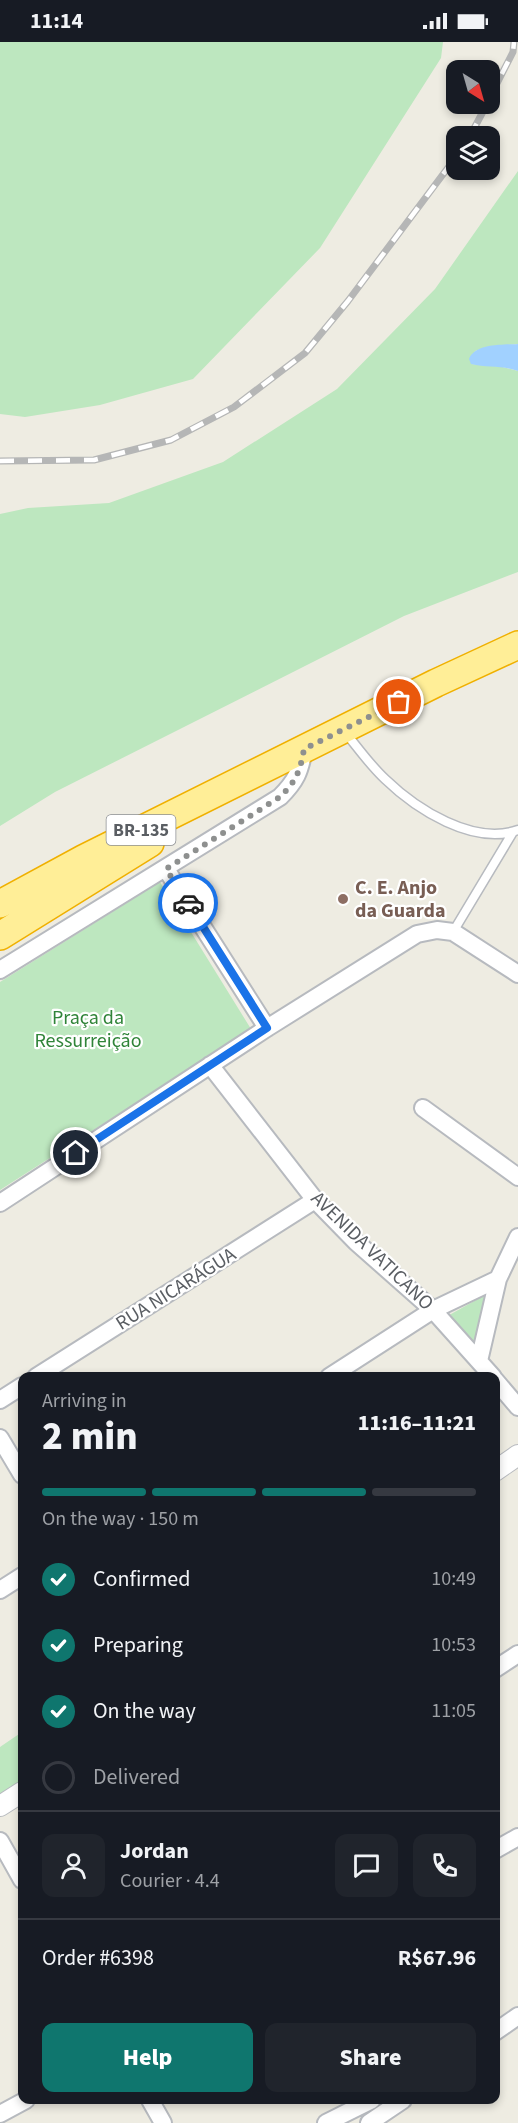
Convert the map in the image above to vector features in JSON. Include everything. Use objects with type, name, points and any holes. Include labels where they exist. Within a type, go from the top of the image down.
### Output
[{"type":"highway","name":"BR-135","points":[[0,904],[83,859],[436,683],[518,645]]},
{"type":"highway","name":"BR-135","points":[[0,936],[294,755]]},
{"type":"street","points":[[0,970],[280,797],[293,784],[300,771],[294,755]]},
{"type":"street","points":[[166,869],[267,1028]]},
{"type":"street","points":[[0,1203],[267,1028],[417,934],[437,930],[453,932],[518,974]]},
{"type":"street","name":"AVENIDA VATICANO","points":[[210,1065],[315,1200],[356,1242],[433,1310],[489,1372]]},
{"type":"street","points":[[423,1108],[518,1177]]},
{"type":"street","name":"RUA NICARÁGUA","points":[[44,1372],[315,1200]]},
{"type":"street","points":[[480,1361],[498,1279],[517,1239]]},
{"type":"street","points":[[337,1372],[433,1310],[498,1279]]},
{"type":"street","name":"AVENIDA VATICANO","points":[[500,1385],[518,1407]]},
{"type":"street","points":[[0,1400],[18,1389]]},
{"type":"street","points":[[0,1438],[18,1468]]},
{"type":"street","points":[[500,1468],[518,1455]]},
{"type":"street","points":[[0,1590],[18,1579]]},
{"type":"street","points":[[500,1666],[518,1654]]},
{"type":"street","points":[[0,1806],[18,1795]]},
{"type":"street","points":[[0,1841],[18,1873]]},
{"type":"street","points":[[500,2029],[518,2016]]},
{"type":"street","points":[[0,2114],[19,2104]]},
{"type":"street","points":[[152,2104],[163,2123]]},
{"type":"street","points":[[326,2123],[364,2104]]},
{"type":"street","points":[[369,2123],[397,2104]]},
{"type":"lane","points":[[343,730],[384,778],[428,812],[467,830],[484,834],[515,831]]},
{"type":"lane","points":[[453,932],[515,831]]},
{"type":"green space","points":[[0,42],[443,42],[441,58],[320,248],[193,379],[100,405],[25,417],[0,414]]},
{"type":"green space","points":[[518,171],[518,344],[487,347],[475,351],[471,364],[499,366],[518,371],[518,572],[404,616],[55,792],[0,826],[0,514],[28,508],[109,503],[223,462],[337,389],[435,289]]},
{"type":"green space","name":"Praça da Ressurreição","points":[[160,882],[251,1029],[0,1190],[0,982]]},
{"type":"green space","points":[[485,1295],[473,1350],[444,1318]]},
{"type":"green space","points":[[18,1735],[18,1786],[0,1797],[0,1747]]},
{"type":"water","points":[[518,344],[518,371],[471,364],[469,359],[472,354],[483,347]]},
{"type":"railway","points":[[500,77],[513,52],[514,42]]},
{"type":"railway","points":[[475,126],[482,114]]},
{"type":"railway","points":[[0,461],[94,460],[171,440],[234,407],[305,353],[348,301],[446,170]]},
{"type":"way so far","points":[[188,903],[166,869],[280,797],[293,784],[300,771],[304,749],[399,702]]},
{"type":"place","name":"C. E. Anjo da Guarda","points":[[343,899]]},
{"type":"route","points":[[76,1153],[267,1028],[188,903]]}]
